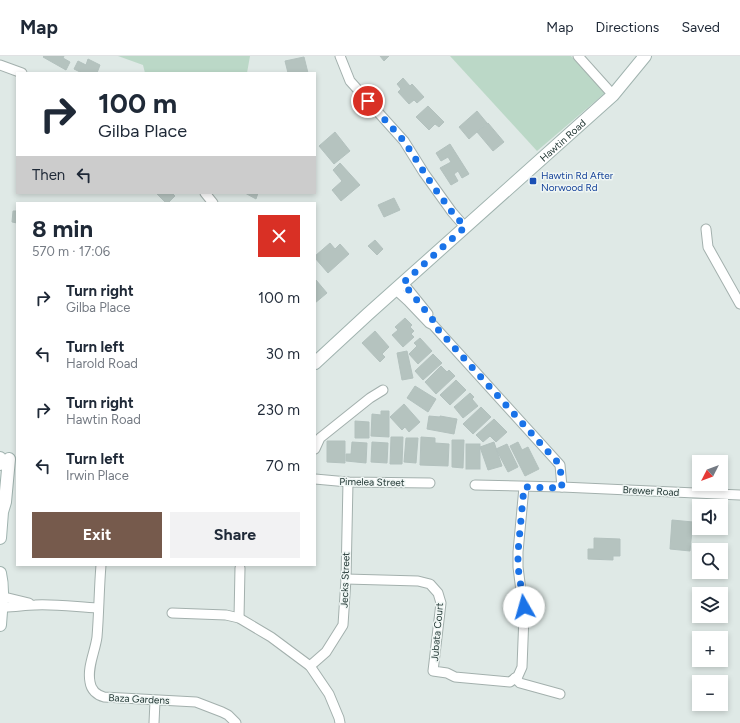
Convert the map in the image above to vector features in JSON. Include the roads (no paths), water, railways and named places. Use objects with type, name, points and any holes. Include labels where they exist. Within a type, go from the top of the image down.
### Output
[{"type":"main road","name":"Hawtin Road","points":[[316,363],[613,95],[645,56]]},
{"type":"main road","points":[[0,538],[1,509],[5,502],[7,463]]},
{"type":"main road","points":[[0,573],[0,625]]},
{"type":"street","points":[[340,56],[350,81],[404,141],[429,180],[465,227]]},
{"type":"street","points":[[578,56],[613,95]]},
{"type":"street","points":[[0,65],[19,72]]},
{"type":"street","points":[[206,194],[213,202]]},
{"type":"street","points":[[706,228],[708,247],[740,304]]},
{"type":"street","points":[[400,286],[433,320],[434,325],[560,465],[562,488]]},
{"type":"street","points":[[316,447],[320,438],[370,398],[383,390]]},
{"type":"street","name":"Pimelea Street","points":[[316,479],[348,482],[430,483]]},
{"type":"street","name":"Jecks Street","points":[[310,666],[326,652],[343,625],[346,579],[348,482]]},
{"type":"street","name":"Brewer Road","points":[[475,485],[740,495]]},
{"type":"street","points":[[524,487],[518,552],[518,567],[524,615],[522,667],[518,676],[514,678],[520,683],[560,694]]},
{"type":"street","name":"Baza Gardens","points":[[101,566],[97,636],[90,671],[92,688],[98,695],[104,697],[202,704],[228,715],[236,723]]},
{"type":"street","points":[[239,618],[240,568]]},
{"type":"street","name":"Jubata Court","points":[[346,579],[418,581],[430,584],[438,593],[441,603],[433,671],[447,673],[456,677],[510,682],[514,678]]},
{"type":"street","points":[[1,602],[98,608]]},
{"type":"street","points":[[172,613],[226,615],[239,618],[271,637],[310,666],[329,694],[340,723]]},
{"type":"street","points":[[154,723],[155,700]]},
{"type":"place","name":"Hawtin Rd After Norwood Rd","points":[[533,181]]}]
